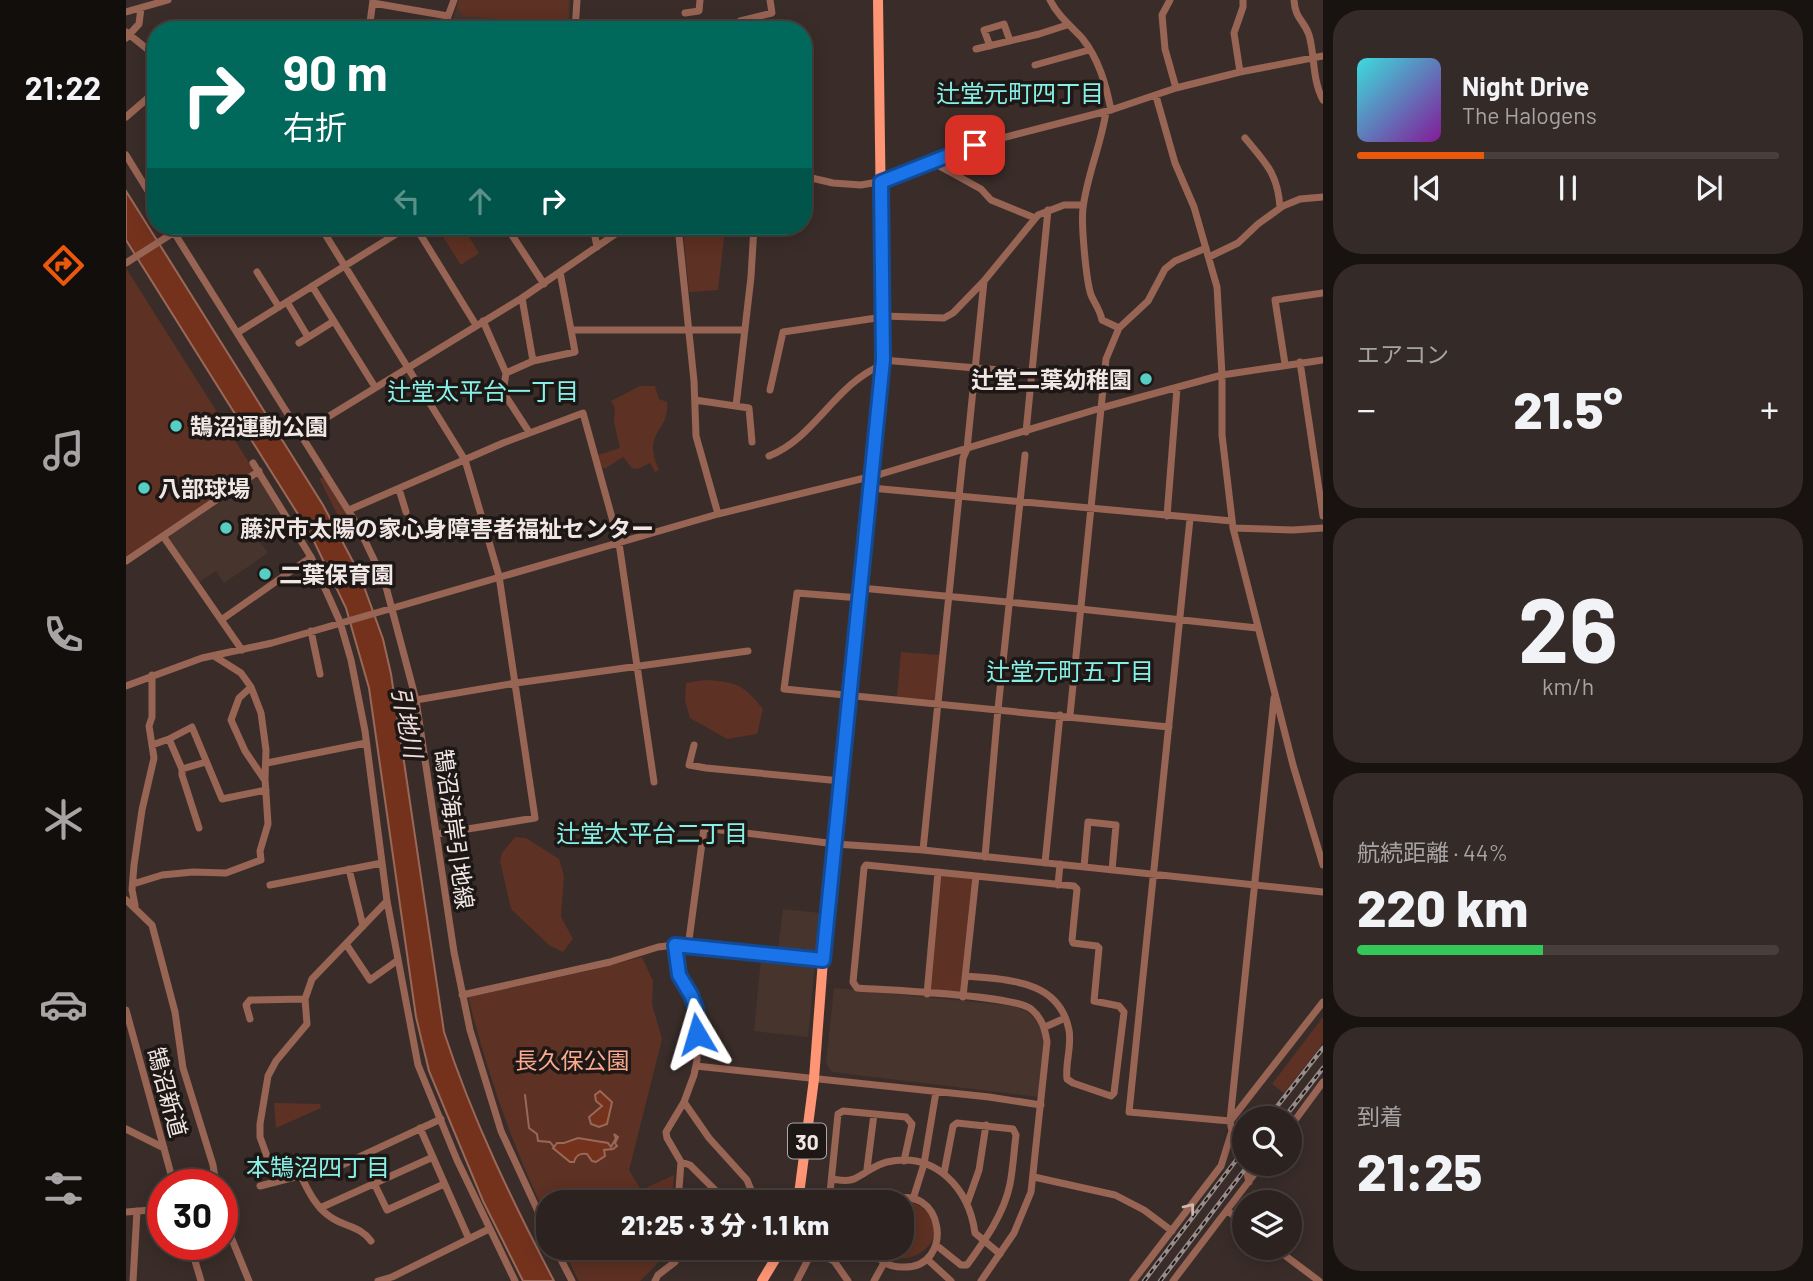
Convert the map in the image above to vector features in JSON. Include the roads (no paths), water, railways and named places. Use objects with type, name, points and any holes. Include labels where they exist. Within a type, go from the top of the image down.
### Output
[{"type":"main road","name":"30","points":[[800,1190],[814,1079],[823,960],[882,363],[878,0]]},
{"type":"main road","points":[[762,1281],[775,1260]]},
{"type":"street","points":[[126,12],[168,0]]},
{"type":"street","points":[[446,21],[454,0]]},
{"type":"street","points":[[576,21],[577,0]]},
{"type":"street","points":[[685,13],[699,11],[700,0]]},
{"type":"street","points":[[740,21],[772,13],[770,0]]},
{"type":"street","points":[[1050,0],[1059,17],[1083,40],[1103,75],[1108,111],[1088,182],[1082,218],[1092,296],[1102,320],[1119,328]]},
{"type":"street","points":[[1170,0],[1162,15],[1165,49],[1176,88]]},
{"type":"street","points":[[1240,72],[1234,33],[1243,0]]},
{"type":"street","points":[[1294,0],[1297,19],[1310,37],[1311,58],[1323,100]]},
{"type":"street","points":[[370,21],[373,1],[448,16]]},
{"type":"street","points":[[141,8],[139,24],[127,35],[147,50]]},
{"type":"street","points":[[990,46],[984,30],[1004,24],[1010,41]]},
{"type":"street","points":[[976,49],[1067,25]]},
{"type":"street","points":[[1035,65],[1089,50]]},
{"type":"street","points":[[812,178],[861,185],[881,182],[975,145],[1108,111],[1176,88],[1323,56]]},
{"type":"street","points":[[1156,96],[1175,163],[1194,207],[1217,287],[1222,435],[1233,524],[1257,628],[1322,859]]},
{"type":"street","points":[[126,117],[147,100]]},
{"type":"street","points":[[1245,138],[1274,175],[1279,188],[1280,208]]},
{"type":"street","points":[[126,155],[147,189]]},
{"type":"street","points":[[932,162],[981,189],[991,200],[1035,218]]},
{"type":"street","points":[[1209,257],[1238,243],[1280,208],[1300,200],[1323,197]]},
{"type":"street","points":[[770,390],[783,332],[883,317],[944,318],[953,313],[984,281],[1035,218],[1064,205],[1083,205]]},
{"type":"street","points":[[1026,432],[1034,373],[1048,210]]},
{"type":"street","points":[[126,263],[166,235]]},
{"type":"street","name":"鵠沼海岸引地線","points":[[174,235],[349,510],[376,559],[393,607],[416,700],[462,995],[475,1052],[510,1154],[536,1208]]},
{"type":"street","points":[[325,235],[465,460],[499,576],[535,818],[437,834]]},
{"type":"street","points":[[237,333],[394,235]]},
{"type":"street","points":[[421,235],[480,323],[506,373],[503,392],[529,432]]},
{"type":"street","points":[[512,235],[544,284]]},
{"type":"street","points":[[595,235],[597,247]]},
{"type":"street","points":[[300,434],[522,298],[614,235]]},
{"type":"street","points":[[679,235],[696,436],[718,514]]},
{"type":"street","points":[[736,406],[753,235]]},
{"type":"street","points":[[1070,715],[1106,359],[1119,328],[1148,301],[1166,269],[1175,261],[1206,248]]},
{"type":"street","points":[[257,272],[279,307]]},
{"type":"street","points":[[506,373],[533,360],[575,352],[560,272]]},
{"type":"street","points":[[923,850],[958,496],[963,458],[967,449],[984,281]]},
{"type":"street","points":[[312,286],[375,387]]},
{"type":"street","points":[[1284,364],[1275,300],[1323,293]]},
{"type":"street","points":[[522,298],[533,360]]},
{"type":"street","points":[[287,302],[308,337]]},
{"type":"street","points":[[299,343],[334,321]]},
{"type":"street","points":[[571,330],[744,330]]},
{"type":"street","points":[[126,686],[174,666],[311,631],[718,514],[967,449],[1222,375],[1323,360]]},
{"type":"street","points":[[1300,362],[1323,516]]},
{"type":"street","points":[[769,456],[793,443],[858,377],[882,363],[1034,373]]},
{"type":"street","points":[[1167,516],[1177,388]]},
{"type":"street","points":[[695,400],[749,408],[752,442]]},
{"type":"street","points":[[349,510],[529,432],[583,413],[619,543],[654,782]]},
{"type":"street","points":[[985,857],[1025,455]]},
{"type":"street","points":[[253,463],[311,557],[340,622],[351,660],[366,743],[387,901],[418,1065],[489,1229],[515,1281]]},
{"type":"street","points":[[126,561],[259,471]]},
{"type":"street","points":[[871,488],[1293,530],[1323,528]]},
{"type":"street","points":[[399,489],[406,512]]},
{"type":"street","points":[[1190,519],[1129,1112],[1230,1121]]},
{"type":"street","points":[[163,536],[242,650]]},
{"type":"street","points":[[221,620],[311,557]]},
{"type":"street","points":[[1169,727],[1070,715],[784,689],[797,593],[948,596],[1257,628]]},
{"type":"street","points":[[311,631],[320,674]]},
{"type":"street","points":[[416,700],[516,683],[748,651]]},
{"type":"street","points":[[133,884],[162,875],[226,873],[261,860],[260,851],[268,824],[265,779],[267,763],[261,713],[251,687],[241,673],[214,655]]},
{"type":"street","points":[[137,909],[133,899],[133,884],[142,810],[154,758],[149,726],[152,717],[152,675]]},
{"type":"street","points":[[251,687],[239,698],[231,720],[245,751],[265,779]]},
{"type":"street","points":[[1232,1128],[1230,1121],[1274,691]]},
{"type":"street","points":[[1045,863],[1060,715]]},
{"type":"street","points":[[152,745],[192,727],[222,799],[266,790]]},
{"type":"street","points":[[169,739],[182,769],[199,828]]},
{"type":"street","points":[[267,763],[366,743]]},
{"type":"street","points":[[694,745],[689,765],[841,781]]},
{"type":"street","points":[[182,769],[206,762]]},
{"type":"street","points":[[1084,867],[1088,822],[1116,825],[1112,870]]},
{"type":"street","points":[[688,947],[704,828],[836,844],[923,850],[1323,892]]},
{"type":"street","points":[[270,885],[382,863]]},
{"type":"street","points":[[1058,885],[1060,864]]},
{"type":"street","points":[[966,976],[1033,985],[1049,996],[1059,1007],[1069,1031],[1070,1060],[1067,1079],[1111,1096],[1114,1093],[1124,1012],[1119,1006],[1094,1001],[1099,948],[1073,943],[1077,889],[1074,886],[866,865],[864,868],[853,982],[857,988],[1020,1003],[1030,1008],[1045,1027],[1047,1042],[1034,1177],[1023,1215],[981,1281]]},
{"type":"street","points":[[349,869],[363,926]]},
{"type":"street","points":[[927,994],[938,872]]},
{"type":"street","points":[[963,997],[976,876]]},
{"type":"street","points":[[126,900],[152,925],[158,943],[175,1012],[183,1068],[214,1169]]},
{"type":"street","points":[[268,1159],[260,1137],[260,1124],[268,1076],[276,1061],[307,1024],[305,999],[312,979],[387,901]]},
{"type":"street","points":[[346,944],[370,980],[398,960]]},
{"type":"street","points":[[675,945],[679,975],[696,1008],[696,1066],[684,1102],[666,1132],[681,1162],[679,1190]]},
{"type":"street","points":[[462,995],[675,945],[823,960]]},
{"type":"street","points":[[250,1019],[246,1005],[250,1000],[305,999]]},
{"type":"street","points":[[1230,1121],[1323,1002]]},
{"type":"street","name":"鵠沼新道","points":[[126,1010],[170,1169]]},
{"type":"street","points":[[1045,1027],[1065,1018]]},
{"type":"street","points":[[696,1066],[1041,1105]]},
{"type":"street","points":[[1302,1111],[1323,1082]]},
{"type":"street","points":[[914,1196],[924,1164],[936,1092]]},
{"type":"street","points":[[684,1102],[709,1138],[747,1180],[751,1190]]},
{"type":"street","points":[[831,1190],[838,1114],[842,1111],[910,1119],[912,1124],[904,1161]]},
{"type":"street","points":[[867,1169],[874,1114]]},
{"type":"street","points":[[260,1186],[342,1165],[440,1119]]},
{"type":"street","points":[[936,1245],[961,1265],[967,1265],[983,1242],[1003,1209],[1010,1185],[1016,1135],[1013,1129],[957,1123],[953,1126],[944,1173]]},
{"type":"street","points":[[968,1201],[979,1170],[986,1125]]},
{"type":"street","points":[[420,1128],[469,1239]]},
{"type":"street","points":[[126,1129],[164,1148]]},
{"type":"street","points":[[1133,1281],[1221,1166],[1232,1134]]},
{"type":"street","points":[[320,1208],[433,1157]]},
{"type":"street","points":[[832,1180],[854,1179],[867,1169],[889,1161],[924,1164],[944,1173],[962,1191],[968,1201],[975,1233],[999,1254]]},
{"type":"street","points":[[681,1162],[690,1165],[715,1190]]},
{"type":"street","points":[[301,1176],[306,1189],[320,1208],[332,1218],[361,1229],[371,1241]]},
{"type":"street","points":[[1248,1176],[1249,1182]]},
{"type":"street","points":[[1173,1281],[1253,1176]]},
{"type":"street","points":[[1034,1177],[1115,1195],[1144,1210],[1172,1231]]},
{"type":"street","points":[[374,1184],[387,1210],[444,1184]]},
{"type":"street","points":[[882,1260],[892,1266],[917,1265],[927,1259],[936,1245],[939,1233],[933,1215],[914,1200]]},
{"type":"street","points":[[126,1212],[147,1210]]},
{"type":"street","points":[[133,1281],[137,1211]]},
{"type":"street","points":[[1228,1211],[1232,1214]]},
{"type":"street","points":[[378,1281],[392,1277],[489,1229]]},
{"type":"street","points":[[126,1235],[135,1234]]},
{"type":"street","points":[[238,1254],[249,1281]]},
{"type":"street","points":[[927,1259],[951,1281]]},
{"type":"street","points":[[195,1260],[201,1281]]},
{"type":"street","points":[[561,1260],[572,1281]]},
{"type":"street","points":[[655,1281],[675,1260]]},
{"type":"street","points":[[797,1281],[808,1260]]},
{"type":"street","points":[[832,1260],[848,1281]]},
{"type":"street","points":[[1292,1260],[1319,1281]]},
{"type":"street","points":[[874,1281],[884,1263]]},
{"type":"street","points":[[836,1281],[841,1273]]},
{"type":"waterway","points":[[525,1095],[529,1128],[537,1134],[538,1141],[550,1142],[554,1147]]},
{"type":"railway","points":[[1277,1106],[1323,1048]]},
{"type":"railway","points":[[1293,1106],[1323,1068]]},
{"type":"railway","points":[[1144,1281],[1232,1166]]},
{"type":"railway","points":[[1160,1281],[1240,1176]]},
{"type":"place","name":"辻堂二葉幼稚園","points":[[1146,379]]},
{"type":"place","name":"鵠沼運動公園","points":[[176,426]]},
{"type":"place","name":"八部球場","points":[[144,488]]},
{"type":"place","name":"藤沢市太陽の家心身障害者福祉センター","points":[[226,528]]},
{"type":"place","name":"二葉保育園","points":[[265,574]]},
{"type":"district","name":"辻堂元町四丁目","points":[[1020,92]]},
{"type":"district","name":"辻堂太平台一丁目","points":[[483,390]]},
{"type":"district","name":"辻堂元町五丁目","points":[[1070,670]]},
{"type":"district","name":"辻堂太平台二丁目","points":[[652,832]]},
{"type":"district","name":"本鵠沼四丁目","points":[[318,1166]]},
{"type":"water label","name":"引地川","points":[[408,722]]},
{"type":"park label","name":"長久保公園","points":[[572,1060]]}]
